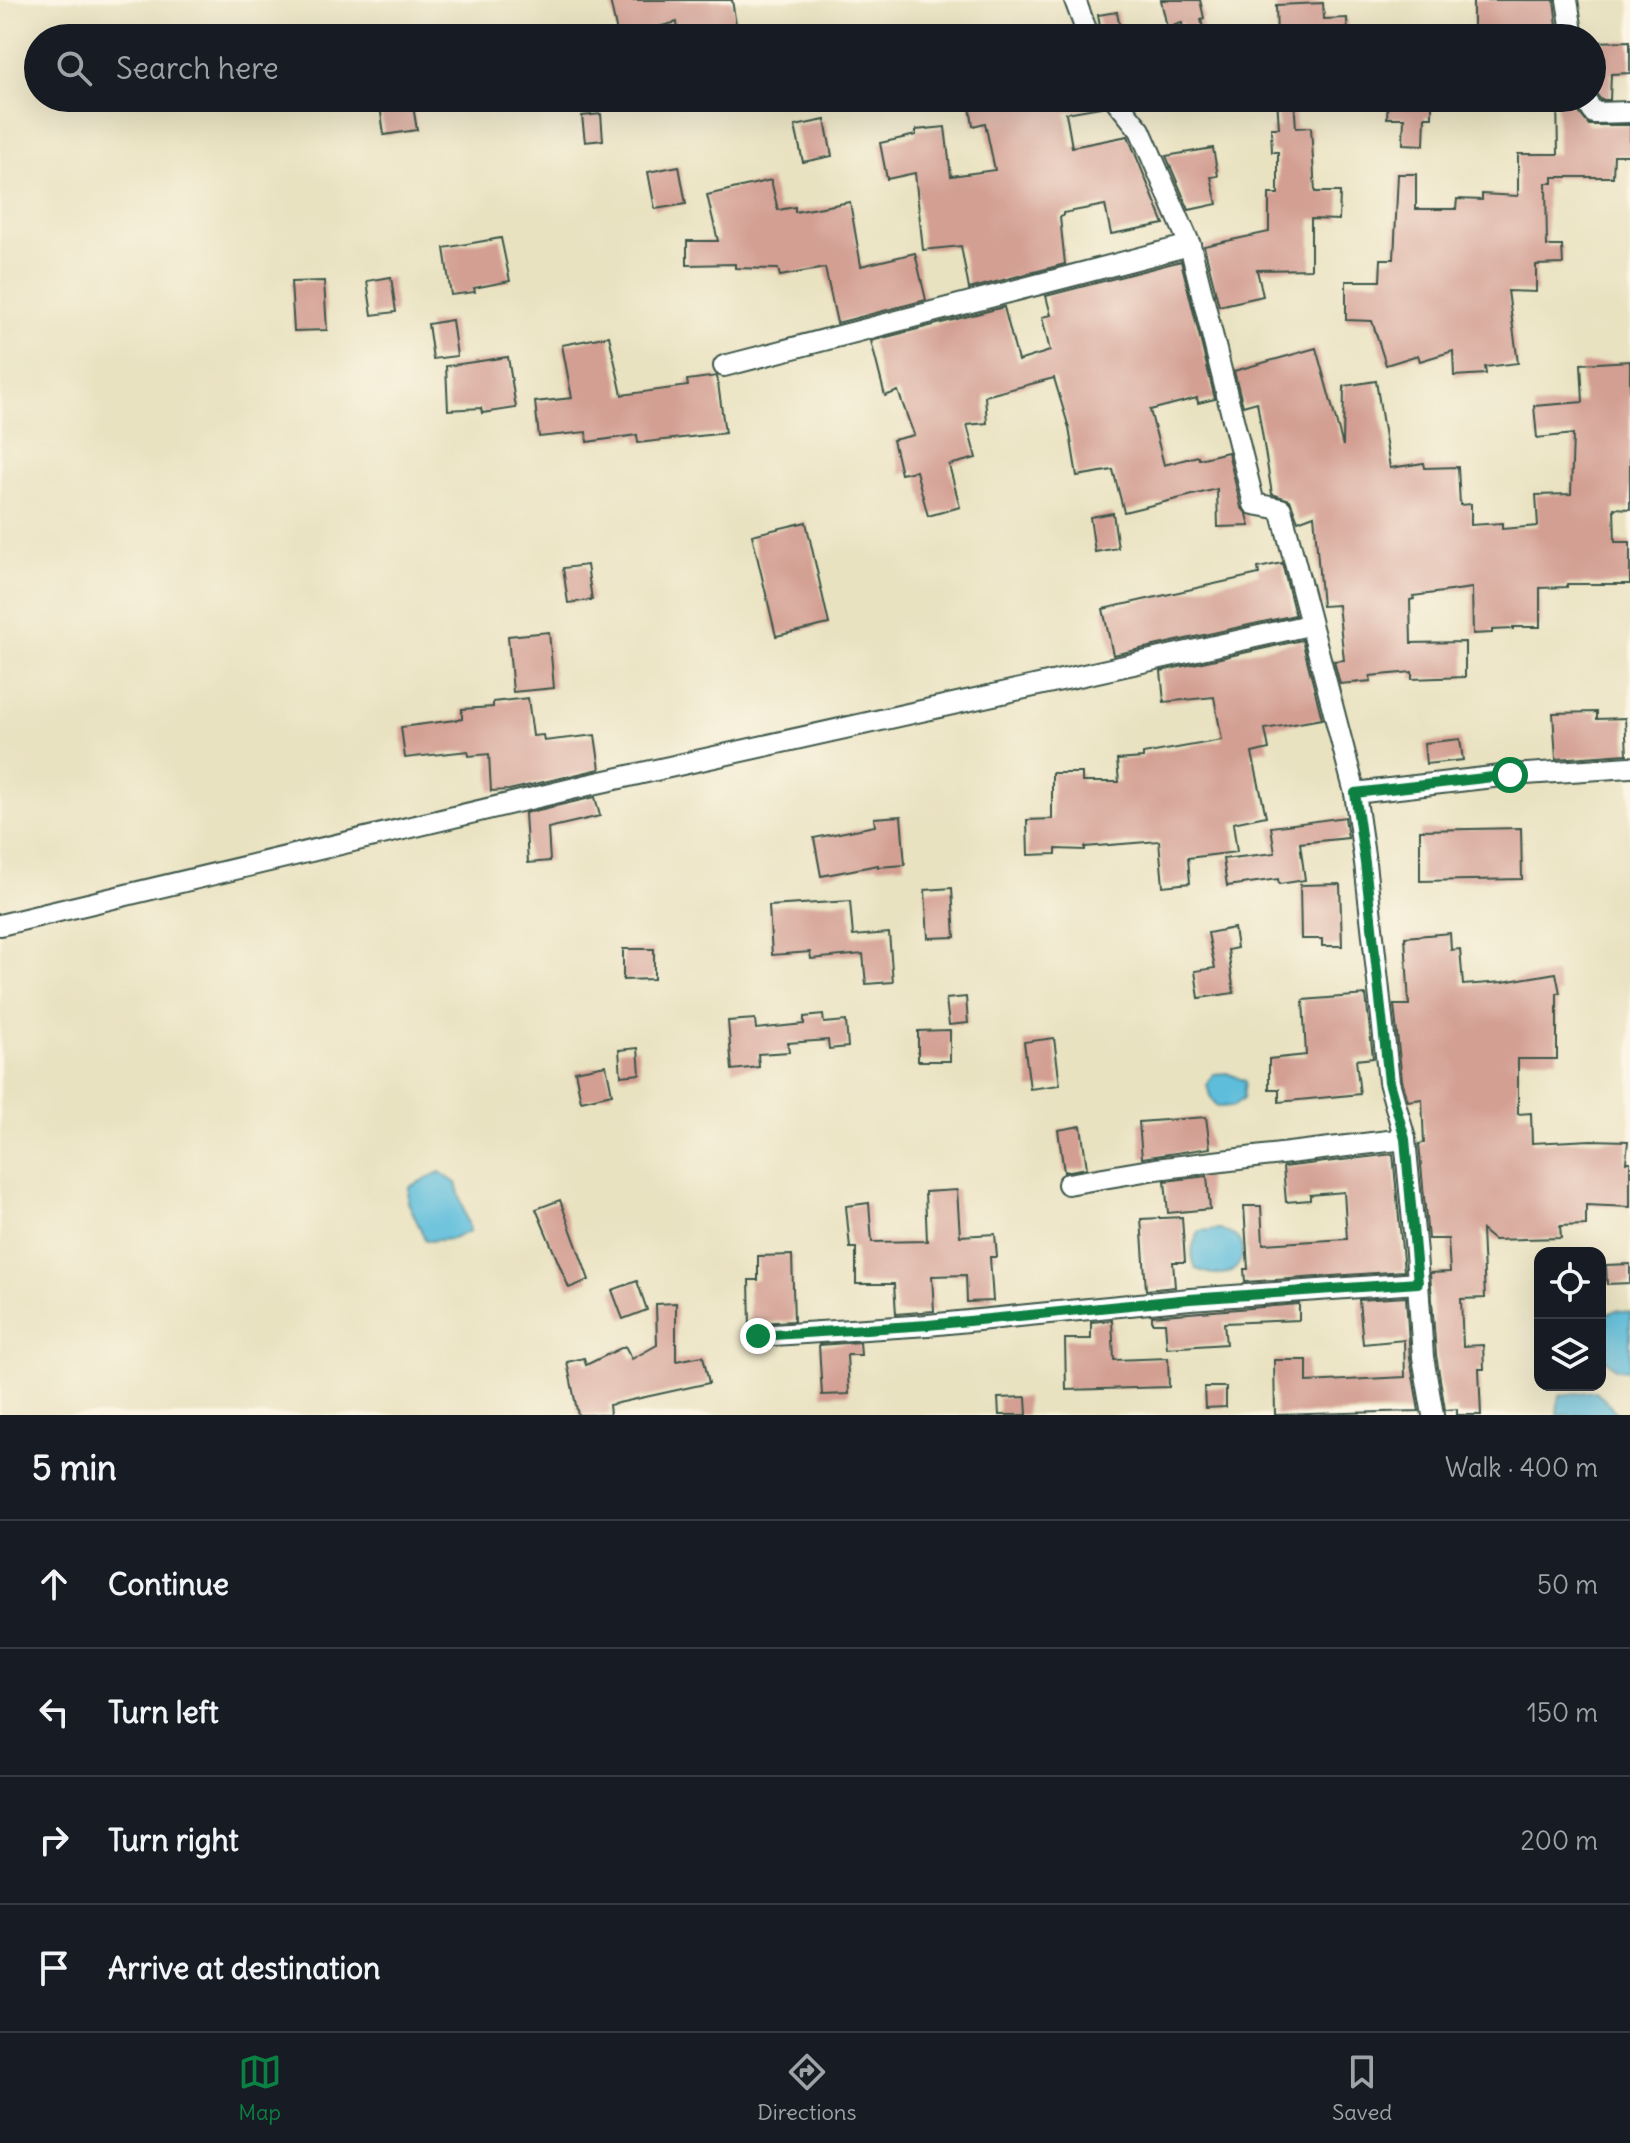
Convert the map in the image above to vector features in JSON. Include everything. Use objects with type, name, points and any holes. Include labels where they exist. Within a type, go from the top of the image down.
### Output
[{"type":"street","points":[[1075,0],[1084,24]]},
{"type":"street","points":[[1567,0],[1571,24]]},
{"type":"street","points":[[1125,112],[1140,130],[1190,245],[1254,504],[1281,509],[1355,793],[1389,1082],[1405,1139],[1423,1357],[1433,1415]]},
{"type":"street","points":[[1593,112],[1630,112]]},
{"type":"street","points":[[724,366],[1190,245]]},
{"type":"street","points":[[0,925],[588,785],[1309,625]]},
{"type":"street","points":[[1355,793],[1510,775],[1630,767]]},
{"type":"street","points":[[1068,1184],[1156,1169],[1405,1139]]},
{"type":"street","points":[[758,1336],[928,1325],[1190,1299],[1418,1283]]},
{"type":"water","points":[[1227,1073],[1245,1081],[1243,1099],[1234,1106],[1218,1107],[1210,1097],[1207,1084],[1213,1074]]},
{"type":"water","points":[[440,1172],[456,1183],[470,1231],[452,1239],[426,1241],[408,1202],[409,1187]]},
{"type":"water","points":[[1219,1229],[1240,1242],[1240,1262],[1233,1270],[1221,1274],[1196,1269],[1192,1249],[1200,1231]]},
{"type":"water","points":[[1616,1310],[1630,1312],[1630,1370],[1616,1369],[1606,1360],[1606,1315]]},
{"type":"water","points":[[1596,1391],[1616,1412],[1615,1415],[1557,1415],[1559,1395]]},
{"type":"building","points":[[610,0],[732,0],[736,24],[677,22],[615,24]]},
{"type":"building","points":[[1161,0],[1200,0],[1204,18],[1201,19],[1202,24],[1166,24]]},
{"type":"building","points":[[1473,0],[1554,0],[1557,24],[1473,24]]},
{"type":"building","points":[[1323,3],[1324,19],[1347,18],[1347,24],[1277,24],[1276,5]]},
{"type":"building","points":[[1117,12],[1119,24],[1100,24],[1098,15]]},
{"type":"building","points":[[1630,41],[1630,73],[1611,74],[1610,100],[1606,100],[1606,42]]},
{"type":"building","points":[[381,112],[414,112],[417,130],[384,135]]},
{"type":"building","points":[[971,112],[1072,112],[1066,113],[1072,147],[1128,136],[1164,224],[1111,234],[1105,205],[1063,213],[1060,217],[1065,264],[969,289],[961,246],[923,250],[915,173],[887,179],[880,143],[916,135],[916,130],[945,127],[951,176],[995,170],[985,123],[973,126]]},
{"type":"building","points":[[1278,112],[1295,112],[1296,128],[1311,127],[1315,192],[1340,192],[1339,220],[1311,219],[1311,269],[1257,270],[1263,296],[1219,306],[1204,246],[1269,232],[1269,194],[1278,194],[1278,152],[1272,152],[1271,128],[1279,128]]},
{"type":"building","points":[[1387,112],[1432,112],[1432,117],[1425,117],[1424,145],[1403,144],[1404,118],[1387,118]]},
{"type":"building","points":[[1557,112],[1579,112],[1589,125],[1630,125],[1630,155],[1614,155],[1613,177],[1553,177],[1553,183],[1546,183],[1547,246],[1562,246],[1563,264],[1536,265],[1536,292],[1508,291],[1518,363],[1485,367],[1486,374],[1454,376],[1453,351],[1420,361],[1418,355],[1386,365],[1372,321],[1346,320],[1346,281],[1380,281],[1381,259],[1394,259],[1398,174],[1416,174],[1416,209],[1456,209],[1457,199],[1482,200],[1482,194],[1518,196],[1518,154],[1558,154]]},
{"type":"building","points":[[601,114],[603,140],[585,142],[582,116]]},
{"type":"building","points":[[825,120],[832,156],[803,162],[795,126]]},
{"type":"building","points":[[1213,148],[1218,176],[1211,177],[1217,204],[1189,210],[1166,156]]},
{"type":"building","points":[[679,166],[686,204],[655,209],[648,172]]},
{"type":"building","points":[[771,180],[778,210],[795,207],[795,212],[850,202],[861,266],[915,253],[926,300],[837,323],[825,268],[780,276],[778,269],[735,268],[735,264],[687,265],[687,241],[718,241],[707,195]]},
{"type":"building","points":[[501,238],[510,281],[474,288],[475,292],[451,295],[444,248]]},
{"type":"building","points":[[1181,261],[1215,399],[1198,403],[1197,398],[1150,410],[1164,465],[1228,452],[1241,507],[1247,514],[1250,526],[1218,527],[1217,489],[1124,512],[1113,470],[1077,476],[1069,428],[1054,378],[985,396],[987,423],[967,425],[976,458],[949,465],[960,507],[928,516],[916,471],[901,474],[893,440],[914,435],[898,391],[885,396],[871,341],[1004,307],[1018,361],[1050,351],[1042,317],[1051,315],[1046,296]]},
{"type":"building","points":[[391,277],[396,312],[372,315],[367,281]]},
{"type":"building","points":[[324,281],[327,330],[294,331],[291,282]]},
{"type":"building","points":[[452,320],[457,356],[433,359],[428,324]]},
{"type":"building","points":[[609,336],[622,395],[688,386],[687,380],[717,376],[725,433],[638,443],[637,435],[587,442],[586,432],[539,437],[535,402],[572,398],[562,345]]},
{"type":"building","points":[[1316,348],[1343,446],[1344,386],[1376,381],[1390,468],[1424,463],[1425,468],[1458,467],[1460,505],[1471,504],[1471,525],[1502,523],[1502,529],[1538,526],[1536,495],[1571,494],[1573,434],[1537,438],[1534,406],[1583,402],[1581,364],[1630,361],[1630,509],[1614,508],[1615,542],[1630,542],[1630,584],[1567,584],[1567,587],[1540,588],[1540,627],[1513,627],[1492,630],[1492,633],[1473,634],[1472,588],[1413,596],[1414,599],[1410,600],[1411,643],[1465,642],[1465,677],[1412,679],[1412,672],[1370,676],[1371,681],[1340,684],[1334,661],[1344,660],[1338,605],[1322,606],[1314,515],[1298,521],[1290,500],[1272,494],[1257,402],[1243,406],[1234,371]]},
{"type":"building","points":[[508,357],[516,408],[482,413],[481,408],[448,410],[446,366]]},
{"type":"building","points":[[1113,513],[1118,548],[1095,552],[1090,517]]},
{"type":"building","points":[[806,522],[829,624],[776,636],[752,535]]},
{"type":"building","points":[[1282,563],[1295,615],[1113,655],[1103,609],[1259,574],[1258,568]]},
{"type":"building","points":[[587,565],[592,600],[568,603],[563,568]]},
{"type":"building","points":[[549,632],[554,688],[513,692],[508,636]]},
{"type":"building","points":[[1302,640],[1322,719],[1265,729],[1269,749],[1252,753],[1266,816],[1233,823],[1237,852],[1188,858],[1190,883],[1163,886],[1159,841],[1085,847],[1085,850],[1056,849],[1056,854],[1028,855],[1027,820],[1052,819],[1052,773],[1082,773],[1082,782],[1119,782],[1117,760],[1143,758],[1143,754],[1222,740],[1214,697],[1164,702],[1161,671]]},
{"type":"building","points":[[528,698],[533,736],[543,735],[544,741],[595,735],[600,769],[509,790],[491,791],[489,754],[469,756],[468,751],[405,758],[401,727],[462,719],[462,709],[493,707],[493,702]]},
{"type":"building","points":[[1597,712],[1597,719],[1625,718],[1627,754],[1556,759],[1553,713]]},
{"type":"building","points":[[1460,739],[1463,760],[1426,764],[1424,743]]},
{"type":"building","points":[[595,797],[600,816],[548,828],[550,861],[528,863],[525,813]]},
{"type":"building","points":[[901,816],[905,865],[878,865],[821,876],[814,838],[875,826],[874,818]]},
{"type":"building","points":[[1345,817],[1348,838],[1300,843],[1305,880],[1279,884],[1278,879],[1227,886],[1223,859],[1275,853],[1271,827]]},
{"type":"building","points":[[1521,828],[1522,879],[1420,881],[1420,830]]},
{"type":"building","points":[[1340,884],[1342,946],[1322,946],[1322,939],[1301,939],[1300,885]]},
{"type":"building","points":[[952,888],[955,937],[928,938],[925,890]]},
{"type":"building","points":[[850,901],[853,936],[889,933],[893,982],[866,984],[863,954],[811,959],[810,952],[772,955],[769,906]]},
{"type":"building","points":[[1234,928],[1237,948],[1228,950],[1234,993],[1199,998],[1195,971],[1215,968],[1208,933]]},
{"type":"building","points":[[1450,933],[1451,950],[1460,949],[1463,985],[1556,973],[1560,993],[1557,993],[1557,1059],[1518,1059],[1518,1114],[1531,1113],[1532,1143],[1628,1141],[1626,1162],[1630,1162],[1630,1207],[1586,1205],[1586,1225],[1560,1226],[1561,1238],[1494,1240],[1482,1230],[1485,1298],[1461,1299],[1463,1346],[1483,1345],[1484,1369],[1479,1369],[1481,1415],[1457,1415],[1457,1409],[1445,1410],[1436,1355],[1430,1273],[1450,1272],[1448,1239],[1428,1239],[1419,1144],[1424,1143],[1422,1099],[1408,1101],[1402,1080],[1394,1005],[1409,1005],[1405,937]]},
{"type":"building","points":[[623,949],[654,949],[654,979],[623,980]]},
{"type":"building","points":[[1366,995],[1373,1058],[1356,1060],[1360,1094],[1279,1102],[1279,1089],[1269,1089],[1269,1059],[1306,1055],[1303,1000]]},
{"type":"building","points":[[966,997],[968,1023],[949,1025],[946,999]]},
{"type":"building","points":[[823,1015],[824,1023],[846,1021],[848,1047],[829,1049],[828,1040],[788,1043],[789,1052],[758,1054],[759,1067],[732,1070],[728,1021],[755,1019],[756,1029],[804,1024],[804,1017]]},
{"type":"building","points":[[950,1030],[950,1061],[918,1061],[918,1031]]},
{"type":"building","points":[[1054,1038],[1060,1085],[1030,1089],[1024,1042]]},
{"type":"building","points":[[638,1048],[640,1074],[621,1076],[619,1050]]},
{"type":"building","points":[[606,1065],[612,1094],[581,1101],[575,1071]]},
{"type":"building","points":[[1206,1117],[1210,1148],[1142,1158],[1139,1122]]},
{"type":"building","points":[[1081,1126],[1087,1168],[1064,1172],[1058,1130]]},
{"type":"building","points":[[1393,1154],[1404,1271],[1245,1282],[1244,1269],[1248,1269],[1244,1206],[1261,1206],[1263,1244],[1347,1239],[1344,1192],[1310,1195],[1310,1200],[1286,1202],[1283,1167]]},
{"type":"building","points":[[1207,1176],[1210,1209],[1168,1213],[1165,1181]]},
{"type":"building","points":[[957,1190],[960,1236],[995,1234],[997,1257],[990,1257],[993,1301],[967,1302],[966,1275],[932,1276],[934,1311],[896,1314],[894,1284],[856,1284],[856,1248],[850,1248],[846,1206],[869,1203],[872,1242],[927,1241],[925,1192]]},
{"type":"building","points":[[560,1200],[589,1280],[569,1288],[536,1209]]},
{"type":"building","points":[[1182,1217],[1185,1262],[1173,1262],[1175,1287],[1146,1290],[1141,1219]]},
{"type":"building","points":[[792,1255],[794,1321],[750,1326],[749,1280],[758,1280],[758,1256]]},
{"type":"building","points":[[1630,1264],[1630,1283],[1607,1284],[1606,1265]]},
{"type":"building","points":[[637,1281],[647,1310],[623,1319],[612,1290]]},
{"type":"building","points":[[1406,1297],[1410,1358],[1419,1411],[1275,1415],[1274,1360],[1307,1360],[1307,1382],[1405,1377],[1404,1340],[1363,1344],[1359,1300]]},
{"type":"building","points":[[676,1303],[676,1361],[703,1356],[709,1383],[609,1405],[610,1415],[578,1415],[567,1362],[584,1358],[586,1365],[625,1346],[632,1359],[657,1345],[656,1304]]},
{"type":"building","points":[[1299,1304],[1299,1320],[1224,1323],[1226,1344],[1167,1348],[1165,1323],[1152,1323],[1152,1316]]},
{"type":"building","points":[[1112,1320],[1114,1360],[1168,1358],[1169,1387],[1066,1390],[1065,1339],[1091,1339],[1091,1322]]},
{"type":"building","points":[[860,1342],[861,1355],[847,1355],[849,1394],[822,1395],[819,1345]]},
{"type":"building","points":[[1204,1387],[1226,1387],[1226,1407],[1205,1408]]},
{"type":"building","points":[[1026,1397],[1027,1415],[999,1415],[998,1398]]},
{"type":"route","points":[[758,1336],[928,1325],[1190,1299],[1418,1283],[1405,1139],[1389,1082],[1355,793],[1510,775]]}]
